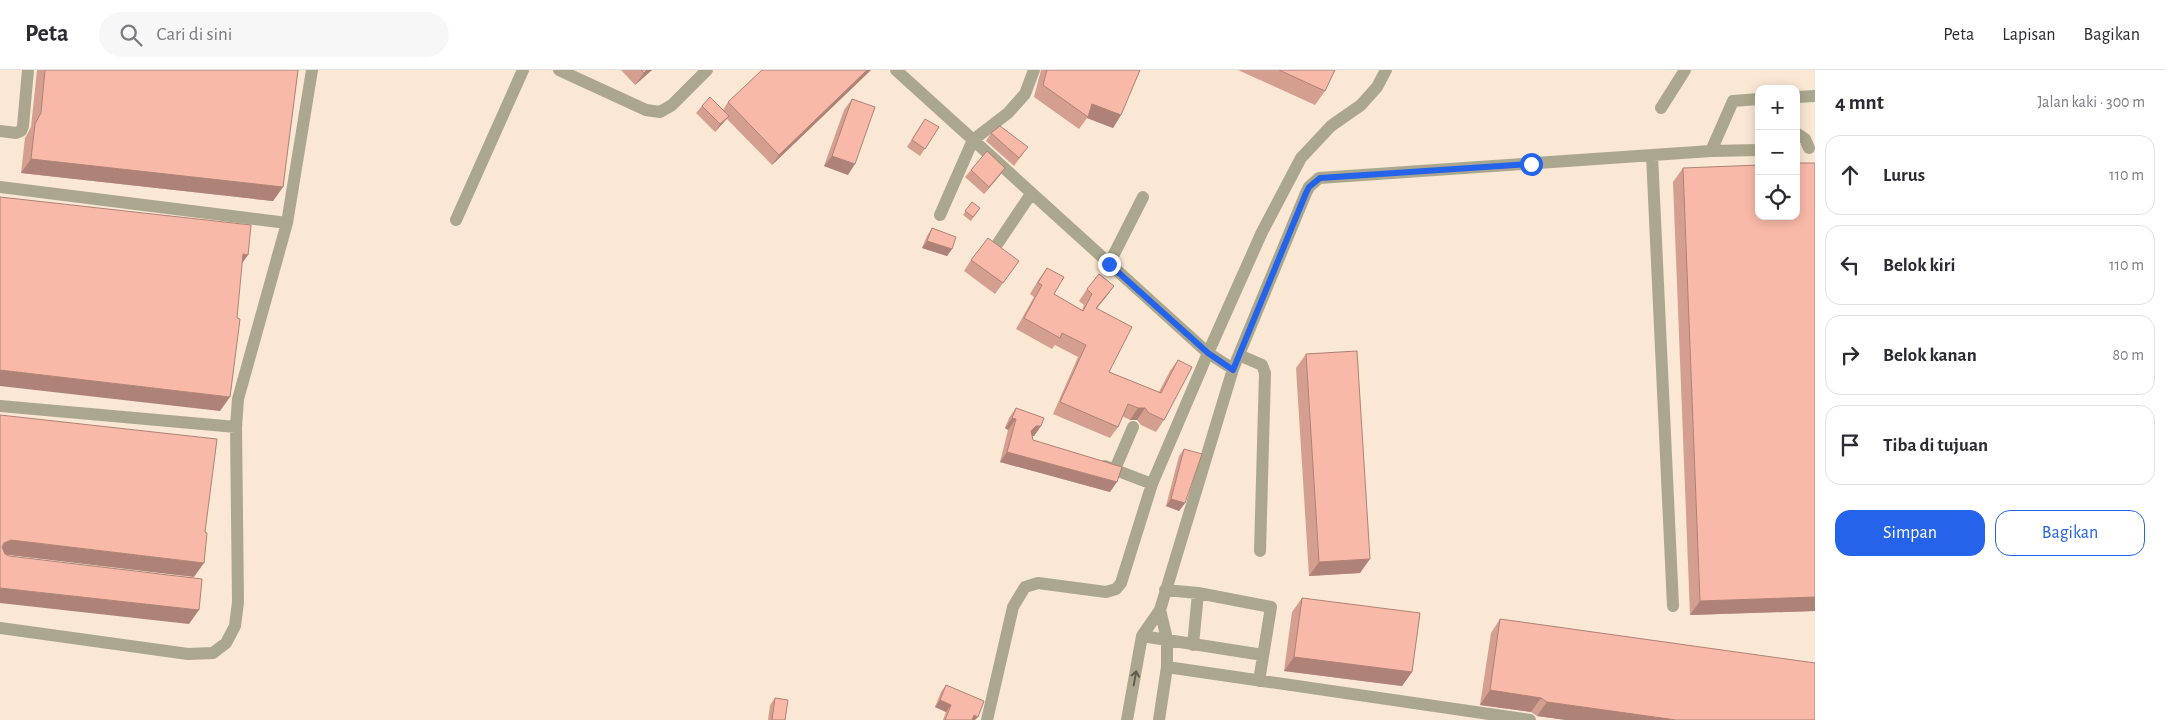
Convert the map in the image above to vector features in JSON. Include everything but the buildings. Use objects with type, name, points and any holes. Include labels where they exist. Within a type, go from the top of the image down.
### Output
[{"type":"street","points":[[0,131],[16,133],[21,131],[28,70]]},
{"type":"street","points":[[0,628],[188,654],[213,653],[226,643],[235,626],[238,602],[236,427],[238,399],[287,223],[312,70]]},
{"type":"street","points":[[456,220],[522,70]]},
{"type":"street","points":[[559,70],[646,110],[660,112],[672,105],[707,70]]},
{"type":"street","points":[[896,70],[1208,353],[1233,370]]},
{"type":"street","points":[[940,215],[973,140],[1008,113],[1025,94],[1034,70]]},
{"type":"street","points":[[986,720],[1013,607],[1025,586],[1038,583],[1106,592],[1116,589],[1121,583],[1152,484],[1262,232],[1301,158],[1331,126],[1361,105],[1377,87],[1386,70]]},
{"type":"street","points":[[1661,108],[1685,70]]},
{"type":"street","points":[[1800,97],[1815,96]]},
{"type":"street","points":[[1711,151],[1732,101],[1755,99]]},
{"type":"street","points":[[1800,136],[1805,139],[1807,148]]},
{"type":"street","points":[[1127,720],[1142,636],[1160,610],[1233,370],[1309,187],[1320,178],[1711,151],[1755,150]]},
{"type":"street","points":[[1652,155],[1673,606]]},
{"type":"street","points":[[0,187],[287,223]]},
{"type":"street","points":[[998,243],[1032,194]]},
{"type":"street","points":[[1109,264],[1144,197]]},
{"type":"street","points":[[1239,355],[1262,365],[1265,373],[1260,551]]},
{"type":"street","points":[[0,406],[236,427]]},
{"type":"street","points":[[1115,469],[1133,427]]},
{"type":"street","points":[[1096,463],[1152,484]]},
{"type":"street","points":[[1165,590],[1198,593],[1271,607],[1259,681]]},
{"type":"street","points":[[1193,644],[1198,593]]},
{"type":"street","points":[[1159,720],[1167,667],[1167,639],[1160,610]]},
{"type":"street","points":[[1142,636],[1263,655]]},
{"type":"street","points":[[1167,667],[1530,720]]},
{"type":"route","points":[[1109,264],[1208,353],[1233,370],[1306,193],[1309,187],[1320,178],[1531,164]]}]
